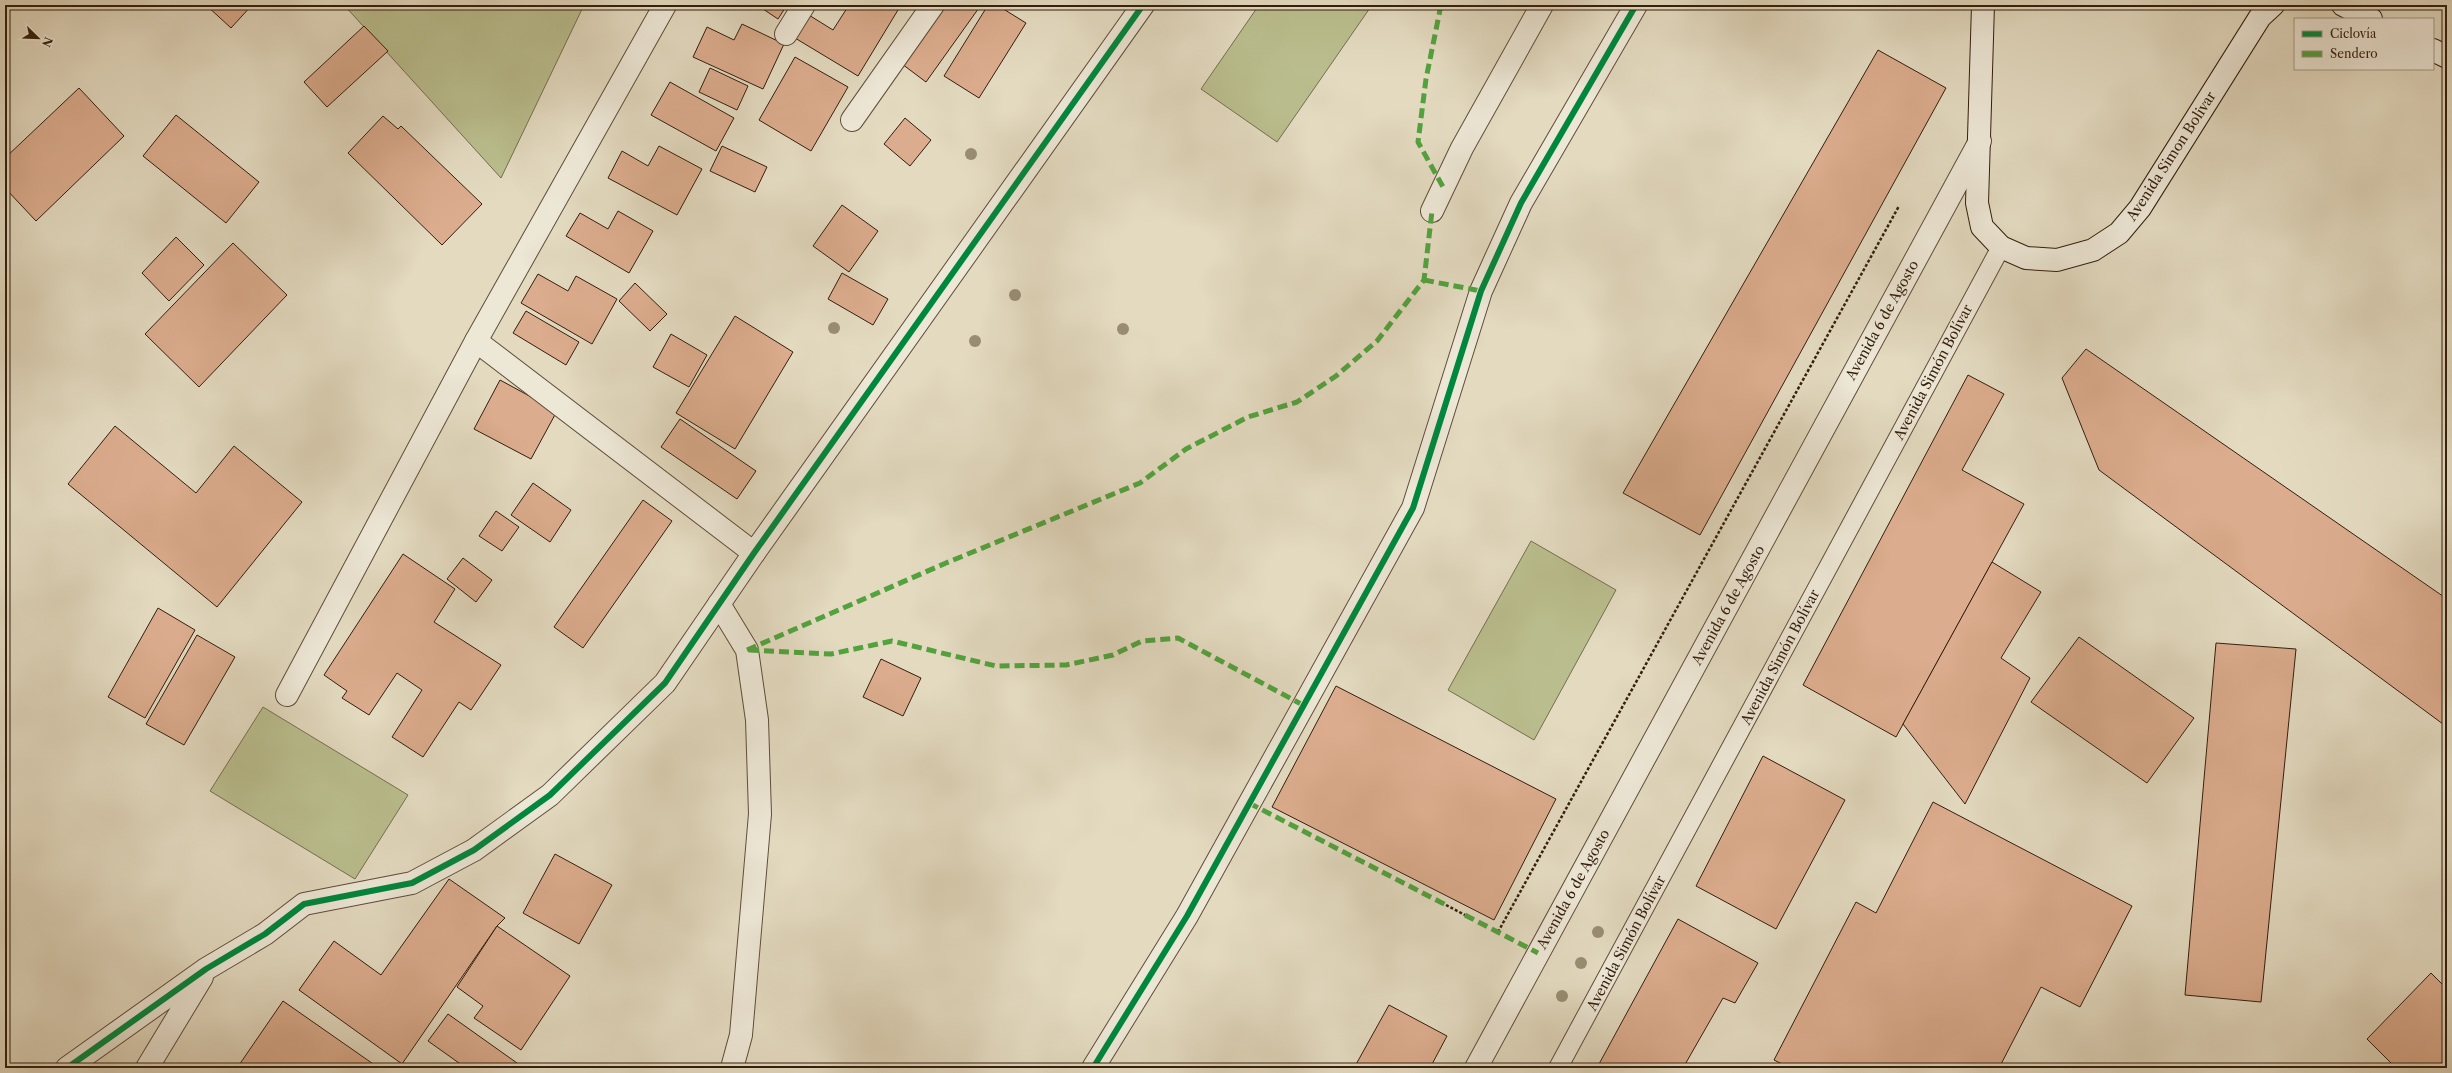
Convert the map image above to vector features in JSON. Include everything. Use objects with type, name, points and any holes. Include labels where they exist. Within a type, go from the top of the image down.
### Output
[{"type":"street","points":[[287,695],[476,341],[665,5]]},
{"type":"street","points":[[786,34],[804,5]]},
{"type":"street","points":[[852,120],[933,5]]},
{"type":"street","points":[[67,1068],[206,969],[264,934],[304,904],[412,883],[474,850],[550,796],[665,683],[754,553],[1142,5]]},
{"type":"street","points":[[1432,210],[1462,148],[1542,5]]},
{"type":"street","points":[[1093,1068],[1187,916],[1414,508],[1481,291],[1521,203],[1636,5]]},
{"type":"street","name":"Avenida Simon Bolivar","points":[[1983,5],[1977,203],[1982,227],[2001,247],[2026,258],[2057,260],[2092,250],[2119,233],[2140,208],[2260,17],[2272,5]]},
{"type":"street","points":[[2344,5],[2369,18]]},
{"type":"street","points":[[2434,50],[2447,57]]},
{"type":"street","name":"Avenida 6 de Agosto","points":[[1476,1068],[1980,141]]},
{"type":"street","points":[[476,341],[754,553]]},
{"type":"street","points":[[719,604],[747,650],[757,720],[760,814],[741,1035],[732,1068]]},
{"type":"street","points":[[147,1068],[206,969]]},
{"type":"lane","name":"Avenida Simón Bolívar","points":[[1558,1068],[2001,247]]},
{"type":"path","points":[[1498,932],[1899,206]]},
{"type":"path","points":[[1446,905],[1465,915]]},
{"type":"green space","points":[[344,5],[584,5],[501,178]]},
{"type":"green space","points":[[1259,5],[1372,5],[1277,142],[1201,89]]},
{"type":"green space","points":[[1531,541],[1616,590],[1534,740],[1448,690]]},
{"type":"green space","points":[[263,707],[408,795],[355,879],[210,791]]},
{"type":"building","points":[[206,5],[252,5],[231,28]]},
{"type":"building","points":[[757,5],[787,5],[778,19]]},
{"type":"building","points":[[849,5],[901,5],[858,76],[790,35],[804,12],[833,30]]},
{"type":"building","points":[[939,5],[981,5],[926,82],[898,61]]},
{"type":"building","points":[[988,5],[997,5],[1026,23],[979,98],[944,76]]},
{"type":"building","points":[[742,24],[784,44],[763,89],[693,57],[707,27],[734,40]]},
{"type":"building","points":[[364,26],[388,51],[327,107],[304,82]]},
{"type":"building","points":[[1878,50],[1946,88],[1700,535],[1623,493]]},
{"type":"building","points":[[795,57],[848,87],[811,151],[759,120]]},
{"type":"building","points":[[710,68],[748,86],[737,110],[699,92]]},
{"type":"building","points":[[670,82],[734,118],[716,151],[651,115]]},
{"type":"building","points":[[79,88],[124,136],[36,221],[5,188],[5,158]]},
{"type":"building","points":[[176,115],[259,182],[226,223],[143,156]]},
{"type":"building","points":[[383,116],[398,129],[401,126],[482,204],[442,245],[348,153]]},
{"type":"building","points":[[905,118],[931,140],[910,166],[884,144]]},
{"type":"building","points":[[659,146],[702,169],[677,215],[608,178],[622,151],[648,166]]},
{"type":"building","points":[[722,146],[767,167],[755,192],[710,171]]},
{"type":"building","points":[[842,205],[878,231],[849,272],[813,246]]},
{"type":"building","points":[[618,211],[653,231],[629,273],[566,236],[580,213],[608,229]]},
{"type":"building","points":[[176,237],[204,265],[169,301],[142,273]]},
{"type":"building","points":[[233,243],[287,295],[199,387],[145,334]]},
{"type":"building","points":[[842,273],[888,299],[873,325],[828,299]]},
{"type":"building","points":[[538,274],[568,291],[576,276],[617,299],[592,344],[521,303]]},
{"type":"building","points":[[635,283],[667,314],[650,331],[619,301]]},
{"type":"building","points":[[526,311],[579,342],[566,365],[513,333]]},
{"type":"building","points":[[735,316],[793,352],[735,449],[676,413]]},
{"type":"building","points":[[671,334],[707,355],[689,387],[653,367]]},
{"type":"building","points":[[2086,349],[2447,599],[2447,727],[2099,470],[2062,378]]},
{"type":"building","points":[[1968,375],[2004,394],[1962,470],[2024,504],[1896,737],[1803,685]]},
{"type":"building","points":[[500,380],[557,411],[531,459],[474,429]]},
{"type":"building","points":[[680,419],[756,471],[737,499],[661,447]]},
{"type":"building","points":[[115,426],[196,493],[234,446],[302,502],[217,607],[68,484]]},
{"type":"building","points":[[533,483],[571,510],[550,542],[511,515]]},
{"type":"building","points":[[643,500],[672,521],[583,648],[554,627]]},
{"type":"building","points":[[496,511],[519,527],[502,551],[479,536]]},
{"type":"building","points":[[403,554],[455,589],[434,622],[501,665],[471,710],[459,702],[423,757],[392,737],[422,690],[397,673],[369,715],[342,698],[347,691],[324,675]]},
{"type":"building","points":[[463,558],[492,580],[476,602],[447,579]]},
{"type":"building","points":[[1992,562],[2041,592],[2001,658],[2030,678],[1965,804],[1903,724]]},
{"type":"building","points":[[158,608],[195,630],[145,718],[108,697]]},
{"type":"building","points":[[197,635],[235,657],[184,745],[146,724]]},
{"type":"building","points":[[2079,637],[2194,718],[2147,783],[2031,702]]},
{"type":"building","points":[[2216,643],[2296,649],[2261,1002],[2185,995]]},
{"type":"building","points":[[881,659],[921,678],[903,716],[863,697]]},
{"type":"building","points":[[1336,686],[1556,799],[1494,920],[1272,807]]},
{"type":"building","points":[[1763,756],[1845,800],[1776,929],[1696,886]]},
{"type":"building","points":[[1933,802],[2132,906],[2080,1007],[2041,987],[1999,1068],[1790,1068],[1774,1060],[1856,902],[1876,913]]},
{"type":"building","points":[[555,854],[612,885],[579,944],[523,913]]},
{"type":"building","points":[[449,879],[505,918],[497,926],[402,1064],[299,990],[334,941],[381,975]]},
{"type":"building","points":[[1678,919],[1758,963],[1735,1003],[1723,998],[1683,1068],[1605,1068],[1599,1064]]},
{"type":"building","points":[[497,926],[570,976],[521,1050],[474,1018],[483,1006],[457,987]]},
{"type":"building","points":[[2431,973],[2447,989],[2447,1058],[2436,1068],[2396,1068],[2367,1039]]},
{"type":"building","points":[[283,1001],[379,1068],[237,1068]]},
{"type":"building","points":[[1389,1005],[1447,1036],[1430,1068],[1354,1068]]},
{"type":"building","points":[[448,1014],[524,1068],[466,1068],[428,1041]]},
{"type":"building","points":[[2447,1058],[2447,1068],[2436,1068]]},
{"type":"marked path","points":[[1441,5],[1426,79],[1418,142],[1443,187]]},
{"type":"marked path","points":[[747,650],[946,563],[1140,483],[1186,449],[1248,417],[1297,402],[1336,376],[1377,341],[1424,280],[1432,211]]},
{"type":"marked path","points":[[1424,280],[1481,291]]},
{"type":"marked path","points":[[749,650],[831,654],[892,641],[996,666],[1066,665],[1113,655],[1142,641],[1178,638],[1303,705]]},
{"type":"marked path","points":[[1249,803],[1446,905]]},
{"type":"marked path","points":[[1465,915],[1538,953]]},
{"type":"cycle path","points":[[67,1068],[206,969],[265,934],[304,904],[412,883],[474,850],[550,795],[665,683],[754,553],[1143,5]]},
{"type":"cycle path","points":[[1093,1068],[1187,916],[1413,508],[1481,291],[1521,203],[1636,5]]}]
